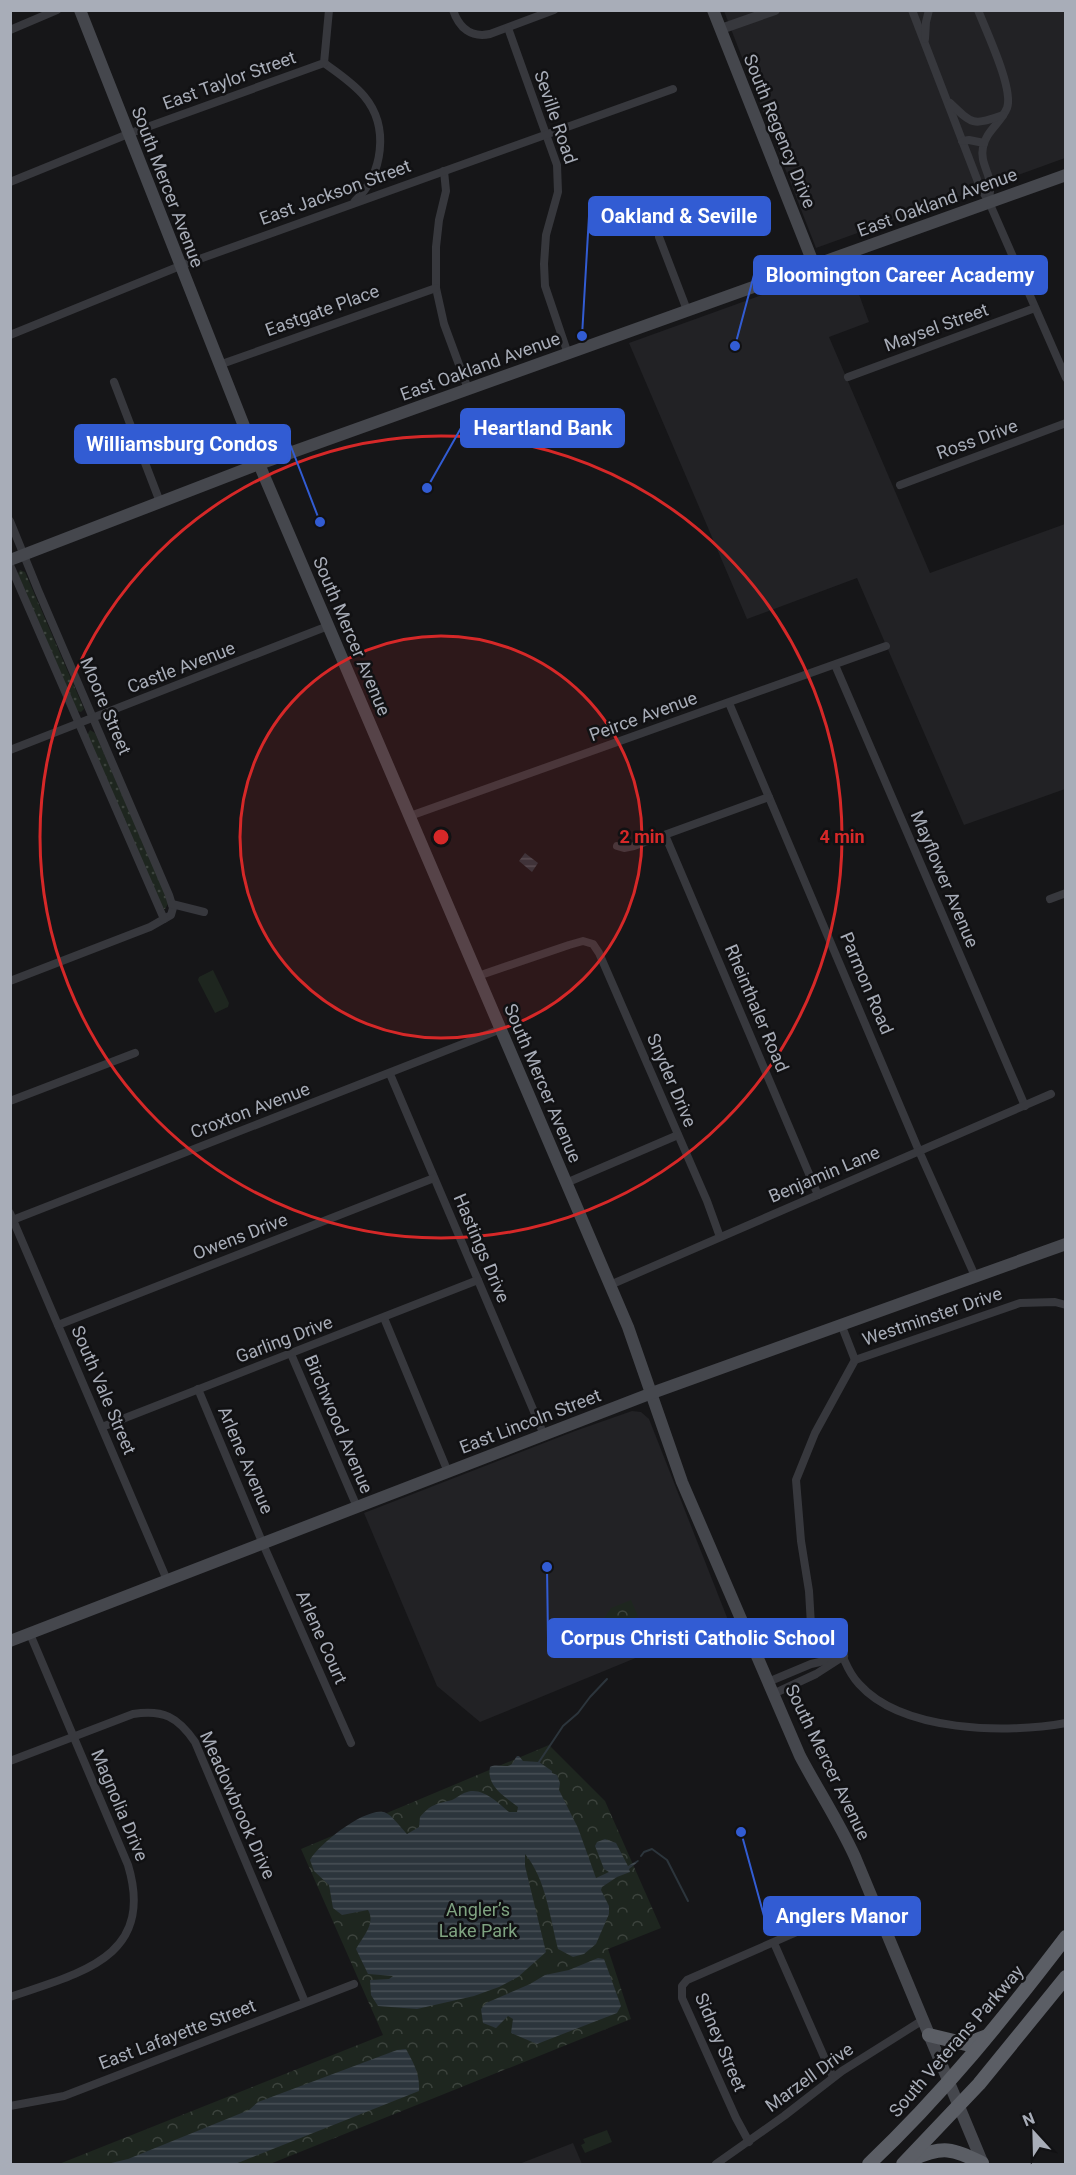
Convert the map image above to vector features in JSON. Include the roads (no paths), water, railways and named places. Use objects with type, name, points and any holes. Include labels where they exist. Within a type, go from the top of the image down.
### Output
[{"type":"highway","name":"South Veterans Parkway","points":[[869,2164],[950,2081],[1065,1937]]},
{"type":"highway","points":[[904,2163],[959,2106],[1012,2045],[1065,1977]]},
{"type":"highway","points":[[929,2035],[966,2044],[989,2035]]},
{"type":"highway","points":[[904,2163],[931,2150],[945,2150],[957,2151],[982,2164]]},
{"type":"main road","name":"South Mercer Avenue","points":[[80,10],[259,464],[628,1327],[682,1482],[800,1756],[844,1833],[950,2081],[982,2164]]},
{"type":"main road","name":"South Regency Drive","points":[[713,10],[814,265]]},
{"type":"main road","name":"East Oakland Avenue","points":[[10,563],[24,555],[259,464],[1065,175]]},
{"type":"main road","name":"East Lincoln Street","points":[[10,1641],[652,1393],[1065,1244]]},
{"type":"street","points":[[10,30],[57,10]]},
{"type":"street","points":[[329,10],[324,63],[366,98],[379,129],[380,155],[375,171],[363,192],[352,203]]},
{"type":"street","points":[[453,10],[459,24],[473,34],[486,35],[554,10]]},
{"type":"street","points":[[721,29],[775,10]]},
{"type":"street","points":[[912,10],[980,186],[1065,378]]},
{"type":"street","points":[[924,42],[929,10]]},
{"type":"street","points":[[972,10],[981,20]]},
{"type":"street","points":[[978,10],[1007,89],[1008,103],[999,122],[992,128],[984,143],[982,156],[990,182],[989,202]]},
{"type":"street","name":"Seville Road","points":[[508,28],[556,159],[558,192],[545,245],[545,286],[568,354]]},
{"type":"street","name":"East Taylor Street","points":[[10,182],[128,134],[324,63]]},
{"type":"street","name":"East Jackson Street","points":[[10,336],[180,266],[673,89]]},
{"type":"street","points":[[948,100],[974,122],[986,122],[1003,115]]},
{"type":"street","points":[[962,141],[984,143]]},
{"type":"street","points":[[444,171],[446,192],[439,220],[436,247],[436,288],[444,324],[468,389]]},
{"type":"street","points":[[660,228],[659,237],[687,310]]},
{"type":"street","name":"Eastgate Place","points":[[219,365],[436,288]]},
{"type":"street","name":"Maysel Street","points":[[848,377],[1035,308]]},
{"type":"street","points":[[114,382],[160,502]]},
{"type":"street","name":"Ross Drive","points":[[900,485],[1065,423]]},
{"type":"street","name":"Moore Street","points":[[10,521],[172,904]]},
{"type":"street","name":"Moore Street","points":[[10,563],[164,919]]},
{"type":"street","name":"Castle Avenue","points":[[10,750],[328,626]]},
{"type":"street","name":"Peirce Avenue","points":[[410,816],[886,646]]},
{"type":"street","name":"Mayflower Avenue","points":[[835,665],[1025,1106]]},
{"type":"street","name":"Parmon Road","points":[[729,703],[919,1151],[975,1276]]},
{"type":"street","points":[[617,846],[624,848],[634,846],[769,797]]},
{"type":"street","name":"Rheinthaler Road","points":[[665,835],[818,1195]]},
{"type":"street","points":[[1050,899],[1065,893]]},
{"type":"street","points":[[10,981],[150,927],[171,915],[172,904],[204,912]]},
{"type":"street","name":"Snyder Drive","points":[[478,976],[569,945],[588,942],[593,944],[599,952],[720,1236]]},
{"type":"street","name":"Croxton Avenue","points":[[11,1218],[390,1074],[501,1029]]},
{"type":"street","points":[[10,1101],[135,1053]]},
{"type":"street","name":"Hastings Drive","points":[[390,1074],[544,1435]]},
{"type":"street","name":"Benjamin Lane","points":[[610,1285],[1052,1094]]},
{"type":"street","points":[[566,1183],[678,1135]]},
{"type":"street","name":"Owens Drive","points":[[58,1325],[434,1179]]},
{"type":"street","name":"South Vale Street","points":[[11,1218],[167,1580]]},
{"type":"street","name":"Garling Drive","points":[[102,1427],[477,1280]]},
{"type":"street","name":"Westminster Drive","points":[[1065,1305],[1055,1302],[1020,1303],[855,1360],[815,1433],[796,1480],[801,1541],[810,1591],[811,1625],[813,1630],[818,1632],[835,1629],[850,1671],[859,1684],[872,1696],[893,1709],[919,1719],[966,1726],[999,1727],[1065,1723]]},
{"type":"street","points":[[384,1318],[448,1472]]},
{"type":"street","points":[[841,1324],[855,1360]]},
{"type":"street","name":"Birchwood Avenue","points":[[291,1354],[357,1507]]},
{"type":"street","name":"Arlene Avenue","points":[[198,1389],[263,1544]]},
{"type":"street","name":"Arlene Court","points":[[263,1544],[351,1743]]},
{"type":"street","name":"Magnolia Drive","points":[[10,1997],[68,1977],[100,1962],[118,1947],[131,1925],[135,1905],[134,1885],[128,1865],[30,1634]]},
{"type":"street","points":[[771,1688],[811,1664],[844,1656]]},
{"type":"street","name":"Meadowbrook Drive","points":[[10,1761],[125,1717],[149,1711],[162,1713],[175,1719],[195,1742],[305,2002]]},
{"type":"street","points":[[833,2077],[774,1943],[872,1899]]},
{"type":"street","name":"Sidney Street","points":[[749,2142],[735,2118],[682,1998],[682,1986],[687,1980],[774,1943]]},
{"type":"street","name":"East Lafayette Street","points":[[10,2106],[64,2096],[354,1984]]},
{"type":"street","name":"Marzell Drive","points":[[716,2164],[749,2142],[833,2077],[923,2020]]},
{"type":"waterway","points":[[539,1762],[563,1726],[578,1713],[607,1679]]},
{"type":"waterway","points":[[641,1856],[652,1849],[667,1860],[688,1901]]},
{"type":"place","name":"Oakland & Seville","points":[[582,336]]},
{"type":"place","name":"Bloomington Career Academy","points":[[735,346]]},
{"type":"place","name":"Heartland Bank","points":[[427,488]]},
{"type":"place","name":"Williamsburg Condos","points":[[320,522]]},
{"type":"place","name":"Corpus Christi Catholic School","points":[[547,1567]]},
{"type":"place","name":"Anglers Manor","points":[[741,1832]]},
{"type":"park label","name":"Angler’s Lake Park","points":[[478,1919]]}]
